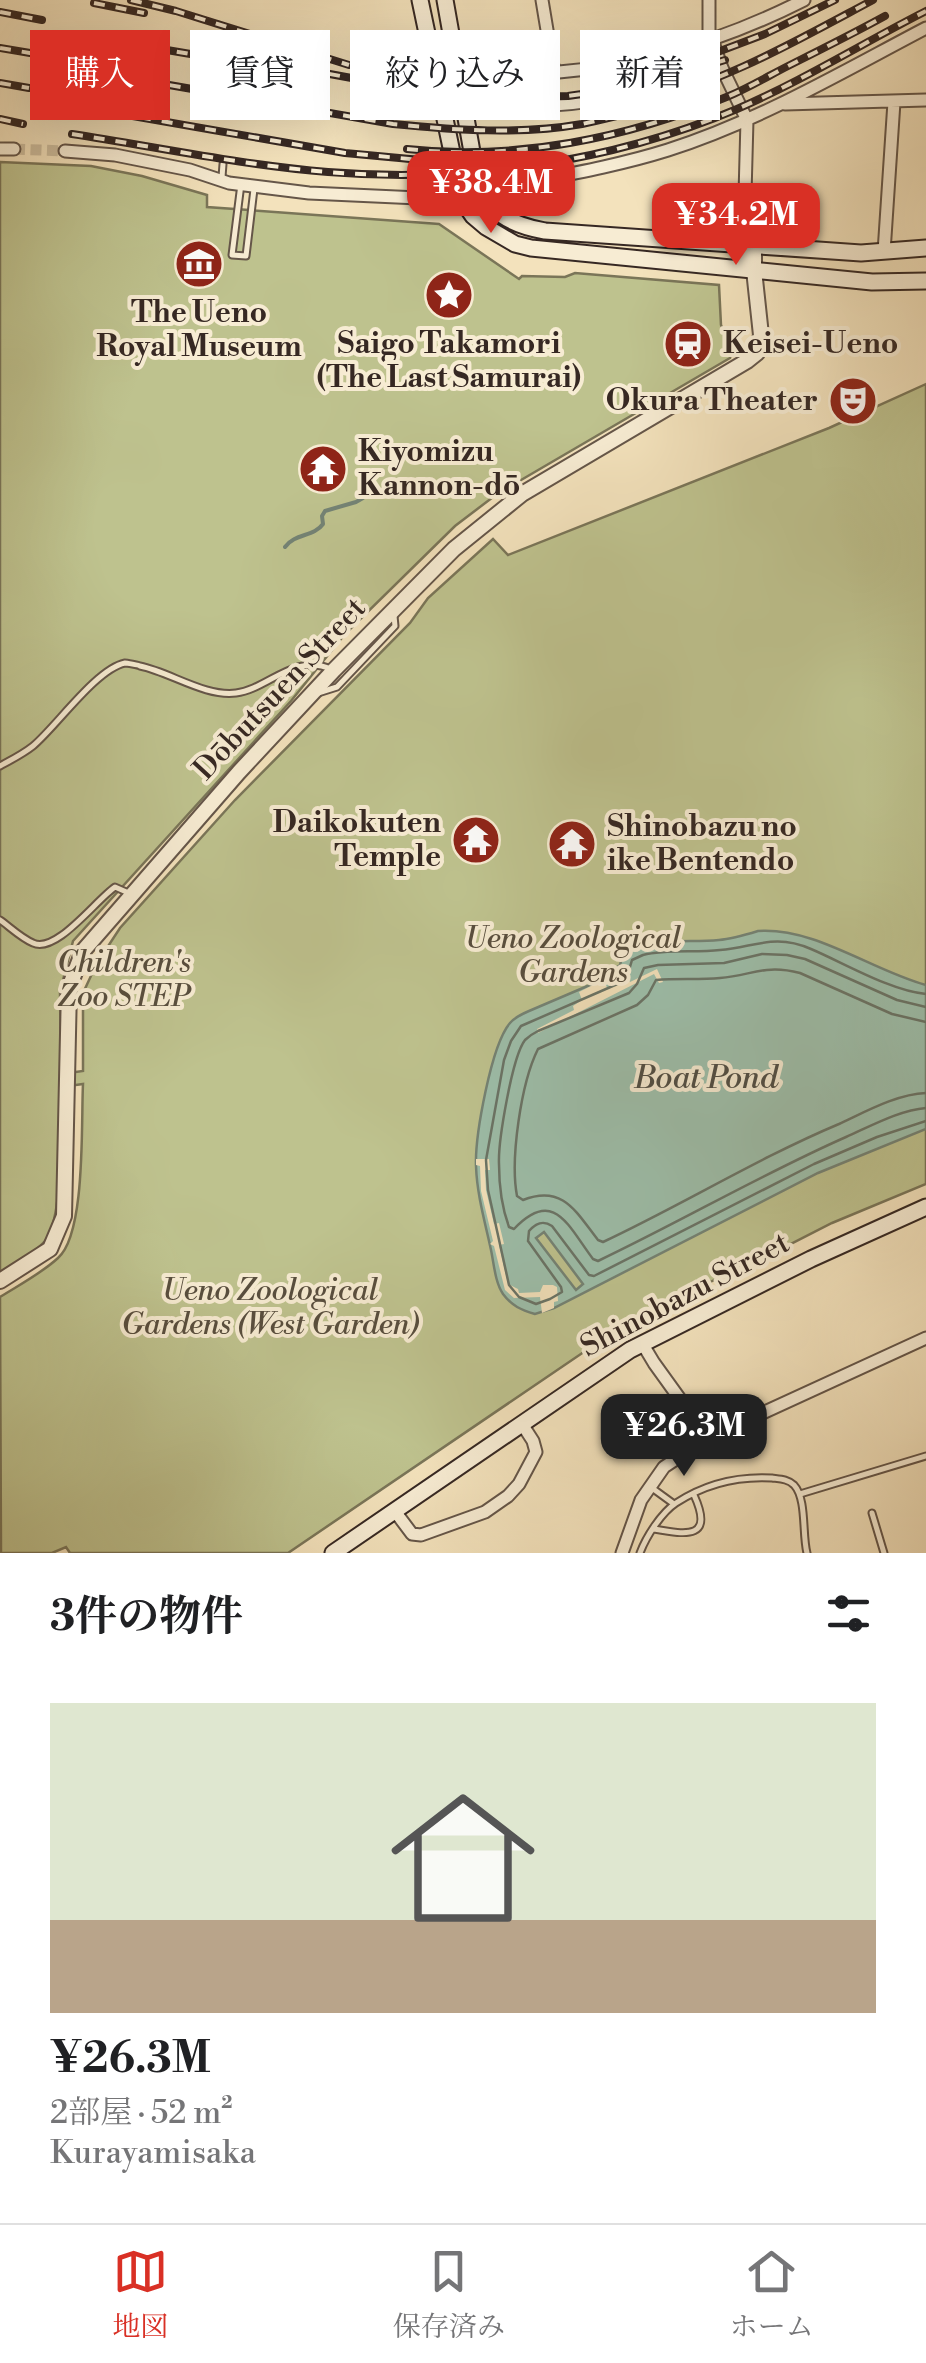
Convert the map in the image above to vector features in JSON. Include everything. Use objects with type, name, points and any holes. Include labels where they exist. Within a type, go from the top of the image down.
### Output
[{"type":"main road","points":[[420,0],[462,200],[486,227],[515,244],[872,282],[926,281]]},
{"type":"main road","points":[[445,0],[450,30]]},
{"type":"main road","points":[[466,120],[483,195],[497,213],[516,224],[749,246],[884,252],[926,248]]},
{"type":"main road","name":"Shinobazu Street","points":[[333,1553],[642,1343],[811,1258],[926,1207]]},
{"type":"street","points":[[542,0],[547,30]]},
{"type":"street","points":[[709,0],[709,30]]},
{"type":"street","points":[[720,37],[804,0]]},
{"type":"street","points":[[502,186],[671,149],[781,104],[926,28]]},
{"type":"street","points":[[720,62],[747,120],[749,246]]},
{"type":"street","points":[[560,105],[634,94],[722,68]]},
{"type":"street","points":[[781,104],[926,100]]},
{"type":"street","points":[[884,252],[894,102]]},
{"type":"street","points":[[0,148],[14,149]]},
{"type":"street","points":[[65,150],[309,193],[462,200],[479,185]]},
{"type":"street","name":"Dōbutsuen Street","points":[[0,1281],[50,1249],[64,1216],[69,988],[83,951],[310,695],[454,549],[522,494],[757,353],[762,334],[748,269],[749,246]]},
{"type":"street","points":[[622,1553],[641,1500],[664,1467],[708,1438],[926,1338]]},
{"type":"street","points":[[642,1343],[708,1438]]},
{"type":"street","points":[[394,1510],[412,1534],[421,1535],[496,1506],[519,1484],[536,1452],[534,1441],[522,1424]]},
{"type":"lane","points":[[222,180],[223,164]]},
{"type":"lane","points":[[248,185],[246,256],[232,255],[248,185]]},
{"type":"lane","points":[[310,695],[337,687],[395,626],[392,609]]},
{"type":"lane","points":[[0,766],[33,746],[104,674],[126,663],[158,669],[187,685],[234,694],[312,664],[334,670]]},
{"type":"lane","points":[[0,920],[34,944],[44,946],[56,941],[115,888],[132,894]]},
{"type":"lane","points":[[799,1494],[926,1456]]},
{"type":"lane","points":[[640,1553],[645,1540],[674,1504],[716,1484],[758,1477],[784,1479],[793,1484],[799,1494],[807,1553]]},
{"type":"lane","points":[[650,1487],[674,1504]]},
{"type":"lane","points":[[654,1528],[684,1534],[699,1528],[702,1520],[694,1494]]},
{"type":"lane","points":[[872,1513],[884,1553]]},
{"type":"green space","name":"Ueno Zoological Gardens","points":[[0,162],[91,166],[142,176],[207,195],[207,207],[439,224],[519,279],[575,273],[719,285],[721,325],[732,351],[730,358],[497,494],[455,526],[345,634],[291,701],[73,941],[60,992],[61,1074],[83,1071],[83,993],[120,928],[235,800],[410,623],[428,598],[493,539],[508,555],[829,428],[926,384],[926,1184],[738,1266],[636,1324],[622,1326],[288,1553],[70,1553],[66,1547],[52,1553],[1,1553],[0,1297],[38,1274],[67,1245],[78,1202],[83,1084],[61,1087],[59,1190],[51,1228],[40,1246],[0,1273]]},
{"type":"water","name":"Boat Pond","points":[[758,931],[822,942],[926,985],[926,1129],[818,1173],[554,1308],[535,1314],[517,1307],[503,1294],[496,1278],[476,1166],[486,1092],[497,1050],[510,1023],[524,1013],[618,973],[616,968],[623,953],[634,948],[724,939]],"holes":[[[544,1232],[583,1284],[576,1290],[536,1238]]]},
{"type":"pier","points":[[657,969],[663,982],[659,983],[654,974],[538,1033],[537,1029],[574,1010],[573,1006],[582,1000],[579,992],[603,980],[608,989]]},
{"type":"pier","points":[[476,1159],[489,1159],[486,1190],[494,1224],[499,1223],[504,1244],[499,1245],[508,1284],[519,1293],[540,1292],[543,1285],[557,1287],[554,1308],[542,1313],[540,1297],[514,1298],[505,1290],[494,1246],[490,1244],[493,1241]]},
{"type":"waterway","points":[[285,547],[319,528],[325,511],[363,498]]},
{"type":"tunnel","points":[[14,149],[65,151]]},
{"type":"railway","points":[[131,0],[349,65]]},
{"type":"railway","points":[[720,51],[835,0]]},
{"type":"railway","points":[[720,77],[873,0]]},
{"type":"railway","points":[[94,3],[144,13]]},
{"type":"railway","points":[[72,134],[328,172],[433,174],[537,165],[639,143],[737,109],[926,11]]},
{"type":"railway","points":[[0,12],[42,20]]},
{"type":"railway","points":[[407,149],[530,149],[651,124],[737,92],[885,16]]},
{"type":"railway","points":[[0,48],[30,53]]},
{"type":"railway","points":[[170,51],[417,90],[495,98],[568,96],[645,85],[725,60]]},
{"type":"railway","points":[[0,83],[29,88]]},
{"type":"railway","points":[[170,85],[393,124],[440,128],[511,130],[599,120]]},
{"type":"railway","points":[[0,119],[23,124]]},
{"type":"railway","points":[[155,120],[345,153],[421,160]]},
{"type":"place","name":"The Ueno Royal Museum","points":[[199,264]]},
{"type":"place","name":"Saigo Takamori (The Last Samurai)","points":[[449,295]]},
{"type":"place","name":"Keisei-Ueno","points":[[688,344]]},
{"type":"place","name":"Okura Theater","points":[[853,401]]},
{"type":"place","name":"Kiyomizu Kannon-dō","points":[[323,469]]},
{"type":"place","name":"Daikokuten Temple","points":[[476,840]]},
{"type":"place","name":"Shinobazu no ike Bentendo","points":[[572,844]]},
{"type":"park label","name":"Children's Zoo STEP","points":[[124,980]]},
{"type":"park label","name":"Ueno Zoological Gardens (West Garden)","points":[[270,1308]]}]
